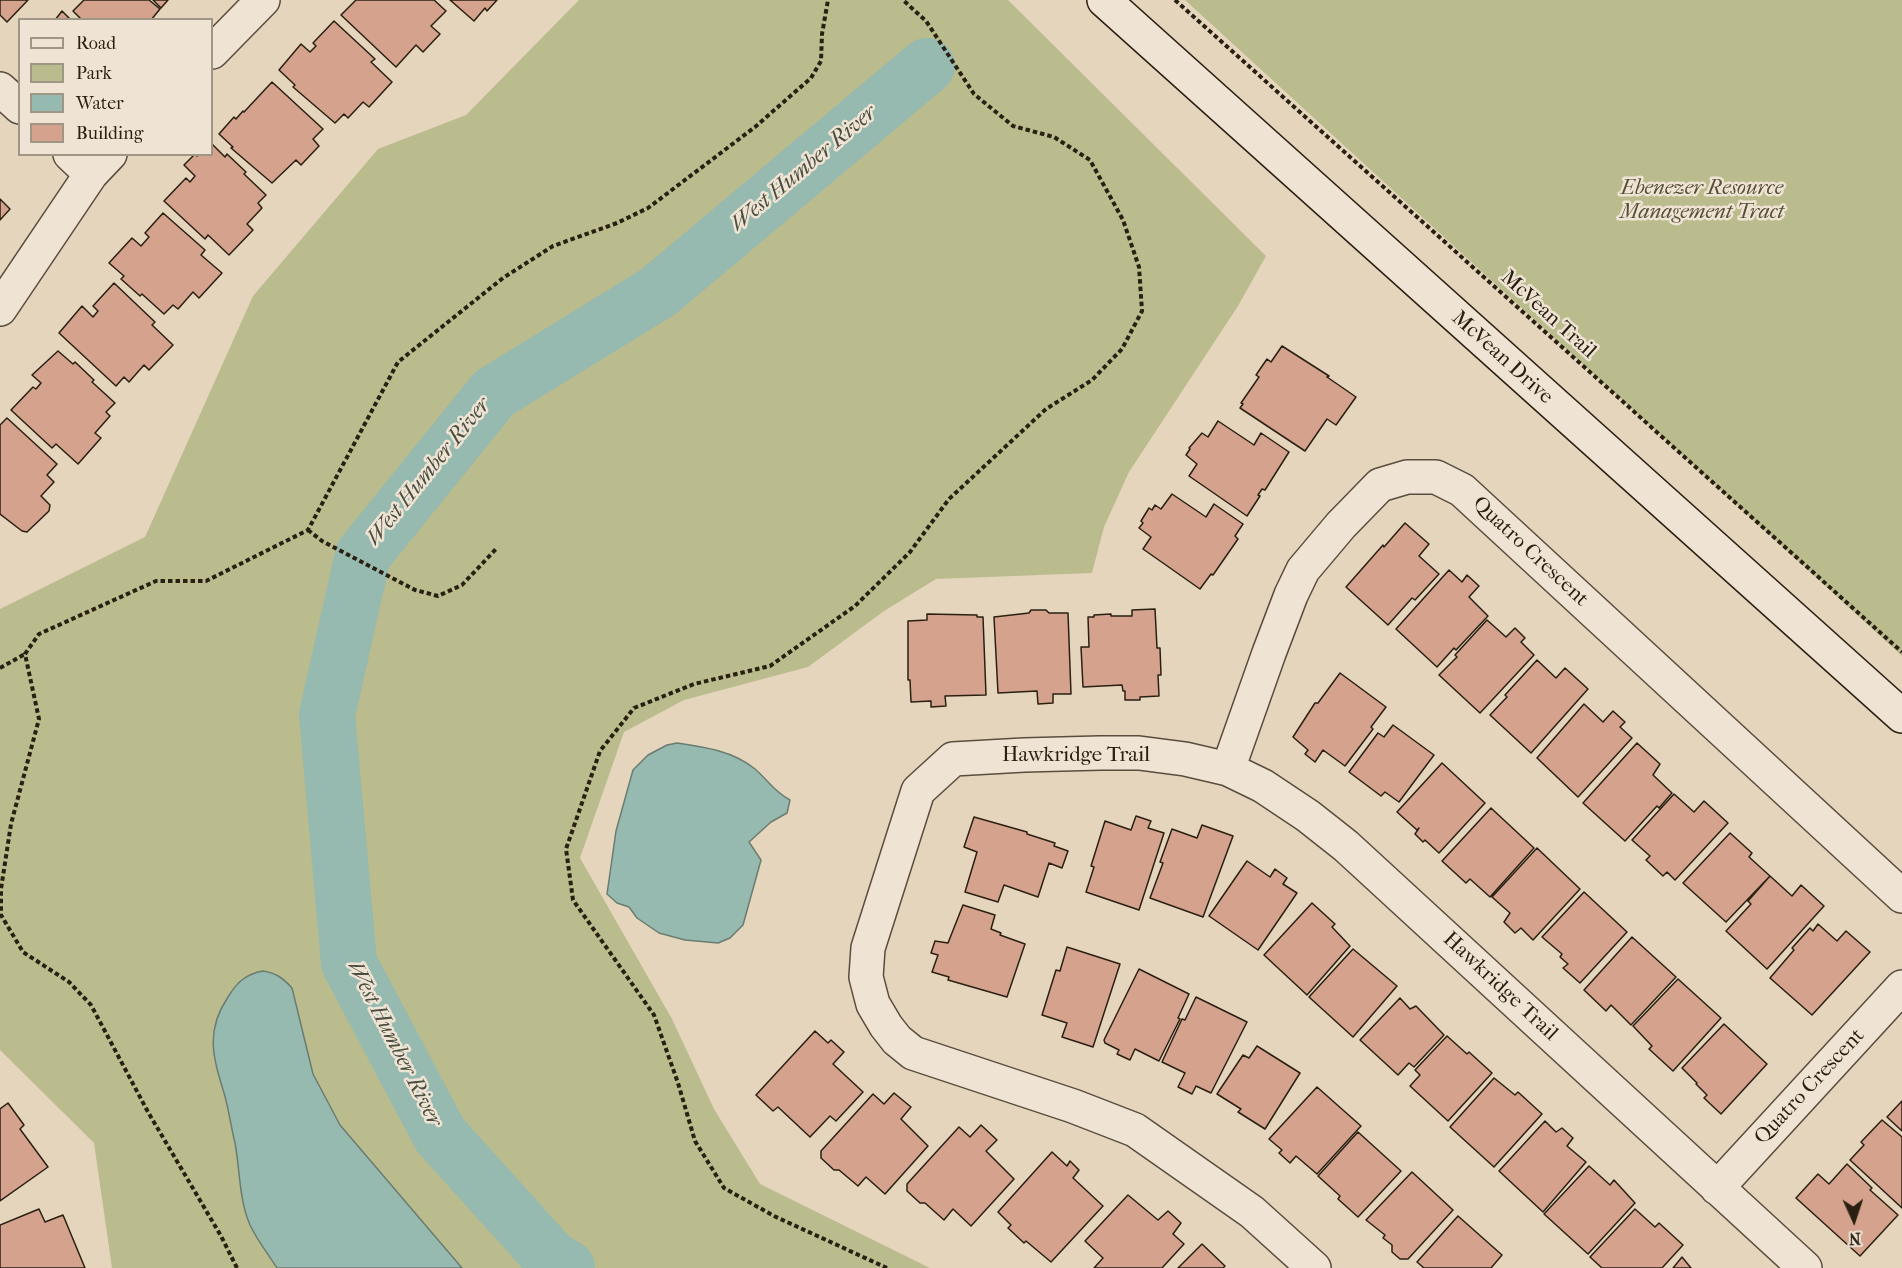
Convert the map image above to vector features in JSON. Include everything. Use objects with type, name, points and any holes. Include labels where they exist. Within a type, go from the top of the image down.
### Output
[{"type":"street","points":[[213,51],[263,0]]},
{"type":"street","name":"McVean Drive","points":[[1104,0],[1902,716]]},
{"type":"street","points":[[0,89],[18,105]]},
{"type":"street","points":[[0,309],[90,161]]},
{"type":"street","name":"Quatro Crescent","points":[[1228,769],[1269,652],[1303,570],[1341,525],[1380,485],[1407,477],[1436,477],[1462,490],[1902,896]]},
{"type":"street","name":"Hawkridge Trail","points":[[1314,1268],[1252,1212],[1135,1130],[1073,1106],[913,1053],[897,1040],[886,1026],[873,1004],[866,977],[868,948],[918,791],[952,759],[1139,753],[1185,759],[1228,769],[1263,786],[1308,816],[1346,846],[1805,1268]]},
{"type":"street","name":"Quatro Crescent","points":[[1718,1188],[1902,987]]},
{"type":"path","points":[[0,668],[26,654],[39,634],[156,580],[206,581],[308,530],[398,362],[503,278],[553,246],[617,223],[648,208],[755,127],[811,78],[821,61],[822,34],[828,0]]},
{"type":"path","points":[[887,1268],[774,1216],[724,1188],[694,1141],[678,1083],[654,1015],[573,900],[566,849],[600,752],[634,708],[694,684],[770,666],[855,606],[910,552],[949,499],[1046,409],[1092,381],[1122,349],[1142,311],[1139,267],[1123,220],[1090,160],[1054,137],[1013,126],[974,94],[926,21],[903,0]]},
{"type":"path","name":"McVean Trail","points":[[1175,0],[1902,652]]},
{"type":"path","points":[[308,530],[322,541],[415,590],[438,596],[462,585],[497,548]]},
{"type":"path","points":[[26,654],[39,719],[11,824],[1,889],[1,915],[23,952],[69,982],[91,1005],[148,1112],[221,1236],[237,1268]]},
{"type":"green space","points":[[579,0],[1008,0],[1266,256],[1238,306],[1129,472],[1104,527],[1092,573],[936,579],[884,611],[808,667],[684,700],[624,732],[580,858],[672,1019],[714,1109],[760,1184],[930,1268],[112,1268],[94,1143],[0,1050],[0,609],[145,537],[253,296],[378,149],[466,115]]},
{"type":"green space","name":"Ebenezer Resource Management Tract","points":[[1185,0],[1902,0],[1902,656]]},
{"type":"water","points":[[677,743],[708,748],[737,758],[755,769],[790,800],[787,813],[771,822],[749,842],[761,860],[743,925],[730,938],[718,943],[685,940],[659,933],[637,918],[629,907],[617,903],[607,894],[616,831],[633,770],[648,755],[667,745]]},
{"type":"water","points":[[263,971],[286,981],[292,988],[313,1074],[340,1125],[462,1268],[277,1268],[256,1236],[246,1215],[235,1143],[213,1044],[216,1021],[231,992],[247,977]]},
{"type":"building","points":[[0,0],[28,0],[7,22],[0,15]]},
{"type":"building","points":[[84,0],[149,0],[160,9],[153,18],[80,18],[73,11]]},
{"type":"building","points":[[153,0],[168,0],[161,8]]},
{"type":"building","points":[[356,0],[434,0],[446,11],[431,26],[440,34],[423,52],[416,45],[396,67],[341,15]]},
{"type":"building","points":[[450,0],[497,0],[487,11],[485,8],[474,21]]},
{"type":"building","points":[[62,11],[69,18],[57,18]]},
{"type":"building","points":[[334,21],[375,59],[371,62],[392,82],[369,107],[363,102],[348,118],[344,114],[335,123],[293,87],[295,85],[279,70],[301,44],[310,52],[316,46],[313,43]]},
{"type":"building","points":[[272,82],[323,129],[313,139],[319,146],[301,165],[296,160],[272,183],[231,148],[233,147],[219,134],[234,117],[236,119],[244,112]]},
{"type":"building","points":[[213,145],[225,157],[227,154],[266,195],[258,203],[262,208],[247,224],[253,230],[229,255],[208,235],[205,239],[164,201],[186,178],[190,182],[195,176],[184,165],[193,156],[213,156]]},
{"type":"building","points":[[0,199],[10,209],[0,220]]},
{"type":"building","points":[[163,213],[205,250],[201,255],[222,273],[199,298],[193,292],[178,309],[173,305],[164,314],[121,279],[124,276],[109,263],[132,238],[141,246],[149,237],[145,233]]},
{"type":"building","points":[[114,283],[155,322],[152,325],[173,345],[149,370],[144,365],[129,382],[124,377],[116,386],[59,333],[82,306],[93,317],[98,311],[93,306]]},
{"type":"building","points":[[1282,346],[1329,376],[1327,377],[1356,397],[1336,425],[1327,419],[1305,451],[1240,408],[1259,377],[1256,375],[1267,359],[1271,362]]},
{"type":"building","points":[[58,351],[73,364],[75,362],[115,403],[106,412],[110,416],[95,433],[101,438],[78,464],[56,444],[52,448],[11,410],[33,387],[36,389],[41,383],[32,375]]},
{"type":"building","points":[[7,418],[57,464],[47,475],[54,482],[41,496],[50,505],[49,511],[27,532],[22,531],[0,514],[0,425]]},
{"type":"building","points":[[1218,421],[1254,445],[1261,433],[1289,452],[1265,490],[1262,489],[1258,495],[1260,496],[1247,516],[1189,476],[1197,464],[1186,455],[1189,448],[1202,433],[1208,437]]},
{"type":"building","points":[[1172,494],[1206,517],[1214,504],[1243,524],[1235,536],[1238,539],[1213,575],[1211,574],[1200,589],[1143,549],[1151,537],[1139,528],[1143,523],[1141,521],[1149,508],[1152,510],[1155,505],[1161,509]]},
{"type":"building","points":[[1405,523],[1429,544],[1419,556],[1439,574],[1415,600],[1412,598],[1388,625],[1346,587]]},
{"type":"building","points":[[1449,570],[1462,582],[1467,575],[1479,586],[1469,597],[1488,616],[1437,667],[1396,629]]},
{"type":"building","points":[[1155,609],[1157,648],[1160,648],[1159,696],[1125,700],[1122,685],[1083,687],[1081,647],[1089,647],[1088,617],[1111,614],[1111,616],[1132,616],[1132,610]]},
{"type":"building","points":[[1031,610],[1068,613],[1071,694],[1053,694],[1053,703],[1038,704],[1037,691],[998,693],[994,617],[1029,613]]},
{"type":"building","points":[[927,614],[983,617],[986,695],[945,696],[946,706],[931,707],[931,701],[911,702],[910,680],[908,680],[908,621],[927,620]]},
{"type":"building","points":[[1487,620],[1506,637],[1515,628],[1525,638],[1521,642],[1534,655],[1480,713],[1439,675]]},
{"type":"building","points":[[1537,660],[1556,678],[1565,668],[1588,689],[1531,753],[1490,715]]},
{"type":"building","points":[[1340,673],[1386,707],[1371,727],[1373,729],[1345,766],[1323,750],[1315,762],[1305,754],[1308,750],[1293,737],[1315,703],[1318,703]]},
{"type":"building","points":[[1584,704],[1603,722],[1613,711],[1625,722],[1620,727],[1632,738],[1578,797],[1537,758]]},
{"type":"building","points":[[1393,725],[1434,755],[1399,802],[1385,792],[1381,796],[1349,772],[1378,733],[1384,737]]},
{"type":"building","points":[[1637,743],[1660,764],[1653,775],[1672,793],[1625,841],[1583,803]]},
{"type":"building","points":[[1442,763],[1485,803],[1439,853],[1415,834],[1419,828],[1417,830],[1397,812]]},
{"type":"building","points":[[1674,794],[1694,812],[1704,801],[1728,823],[1675,880],[1667,872],[1663,876],[1646,860],[1650,856],[1632,840]]},
{"type":"building","points":[[1491,808],[1534,848],[1490,897],[1470,879],[1466,883],[1442,861]]},
{"type":"building","points":[[1136,816],[1151,821],[1148,828],[1164,833],[1139,910],[1086,892],[1094,867],[1091,866],[1105,821],[1131,830]]},
{"type":"building","points":[[974,817],[1027,832],[1027,834],[1055,843],[1054,846],[1068,851],[1062,868],[1049,863],[1038,897],[1004,885],[998,902],[965,892],[977,852],[964,847]]},
{"type":"building","points":[[1202,825],[1233,836],[1203,917],[1150,898],[1172,829],[1197,838]]},
{"type":"building","points":[[1730,833],[1752,853],[1749,857],[1770,876],[1726,922],[1683,883]]},
{"type":"building","points":[[1537,848],[1580,889],[1533,940],[1521,928],[1515,933],[1504,922],[1510,913],[1492,897]]},
{"type":"building","points":[[1247,861],[1270,877],[1275,869],[1287,878],[1283,884],[1297,893],[1258,950],[1209,916]]},
{"type":"building","points":[[1770,876],[1792,896],[1801,885],[1824,906],[1767,969],[1726,931],[1751,904],[1748,901]]},
{"type":"building","points":[[1584,892],[1627,932],[1580,983],[1563,968],[1568,964],[1560,957],[1562,954],[1542,937]]},
{"type":"building","points":[[1312,903],[1335,924],[1332,927],[1350,946],[1307,995],[1264,955]]},
{"type":"building","points":[[963,905],[995,915],[991,929],[1001,933],[1000,935],[1025,944],[1007,997],[948,980],[949,977],[932,972],[938,955],[931,953],[935,941],[948,943]]},
{"type":"building","points":[[1818,924],[1837,941],[1846,931],[1870,952],[1812,1015],[1770,978],[1794,950],[1792,948],[1810,928],[1813,931]]},
{"type":"building","points":[[1632,937],[1676,977],[1631,1025],[1611,1005],[1606,1011],[1584,990]]},
{"type":"building","points":[[1067,947],[1120,964],[1093,1047],[1062,1037],[1067,1023],[1042,1015],[1056,970],[1060,971]]},
{"type":"building","points":[[1353,949],[1397,986],[1353,1037],[1309,997]]},
{"type":"building","points":[[1139,969],[1189,994],[1178,1018],[1180,1019],[1159,1061],[1135,1049],[1130,1060],[1117,1054],[1119,1050],[1105,1043],[1104,1040]]},
{"type":"building","points":[[1678,979],[1721,1018],[1673,1071],[1649,1049],[1652,1046],[1633,1026]]},
{"type":"building","points":[[1196,997],[1247,1022],[1211,1093],[1196,1086],[1192,1094],[1178,1087],[1185,1073],[1162,1062],[1182,1019],[1185,1020]]},
{"type":"building","points":[[1400,998],[1410,1009],[1416,1006],[1444,1035],[1414,1067],[1409,1063],[1398,1075],[1360,1040]]},
{"type":"building","points":[[1724,1024],[1767,1064],[1721,1114],[1704,1098],[1707,1095],[1682,1068]]},
{"type":"building","points":[[815,1031],[828,1043],[831,1040],[844,1052],[833,1064],[863,1092],[836,1121],[830,1116],[810,1137],[778,1107],[773,1111],[756,1095]]},
{"type":"building","points":[[1447,1036],[1492,1073],[1448,1121],[1410,1086],[1420,1075],[1415,1070]]},
{"type":"building","points":[[1257,1046],[1300,1073],[1265,1129],[1238,1112],[1241,1109],[1217,1094],[1243,1055],[1249,1058]]},
{"type":"building","points":[[1494,1078],[1515,1095],[1518,1092],[1542,1114],[1494,1167],[1450,1127]]},
{"type":"building","points":[[1317,1087],[1361,1126],[1317,1174],[1296,1156],[1290,1163],[1279,1153],[1282,1150],[1269,1139]]},
{"type":"building","points":[[894,1093],[911,1107],[901,1119],[928,1146],[885,1194],[866,1177],[858,1186],[839,1170],[834,1170],[821,1158],[821,1151],[873,1094],[884,1104]]},
{"type":"building","points":[[1902,1101],[1902,1131],[1887,1117]]},
{"type":"building","points":[[8,1103],[24,1125],[20,1129],[48,1167],[0,1201],[0,1109]]},
{"type":"building","points":[[1882,1120],[1902,1137],[1902,1208],[1850,1160],[1864,1145],[1861,1142]]},
{"type":"building","points":[[1545,1121],[1556,1132],[1562,1128],[1573,1138],[1567,1146],[1586,1162],[1543,1212],[1499,1171]]},
{"type":"building","points":[[981,1125],[997,1140],[986,1151],[1014,1179],[971,1226],[953,1209],[944,1220],[907,1191],[907,1184],[959,1127],[970,1137]]},
{"type":"building","points":[[1358,1132],[1401,1171],[1358,1217],[1318,1176]]},
{"type":"building","points":[[1052,1152],[1067,1166],[1070,1161],[1079,1170],[1073,1178],[1103,1206],[1051,1262],[1026,1241],[1024,1243],[1008,1228],[1011,1225],[998,1212]]},
{"type":"building","points":[[1847,1164],[1872,1188],[1870,1190],[1898,1215],[1860,1256],[1796,1198],[1818,1174],[1829,1184]]},
{"type":"building","points":[[1589,1166],[1610,1185],[1614,1180],[1635,1203],[1588,1254],[1544,1214]]},
{"type":"building","points":[[1412,1172],[1453,1210],[1408,1259],[1400,1259],[1392,1252],[1392,1245],[1383,1238],[1385,1235],[1366,1220]]},
{"type":"building","points":[[1128,1195],[1158,1220],[1168,1211],[1181,1223],[1173,1234],[1184,1244],[1162,1268],[1094,1268],[1103,1258],[1085,1241]]},
{"type":"building","points":[[39,1209],[45,1222],[63,1215],[85,1268],[0,1268],[0,1225]]},
{"type":"building","points":[[1635,1209],[1655,1227],[1659,1223],[1683,1245],[1662,1268],[1602,1268],[1590,1257]]},
{"type":"building","points":[[1458,1216],[1502,1255],[1491,1268],[1424,1268],[1417,1262]]},
{"type":"building","points":[[1202,1244],[1225,1266],[1223,1268],[1178,1268]]},
{"type":"building","points":[[1682,1257],[1691,1268],[1673,1268]]},
{"type":"waterway","name":"West Humber River","points":[[567,1268],[551,1258],[440,1135],[349,963],[327,715],[363,555],[494,393],[658,292],[927,66]]}]
